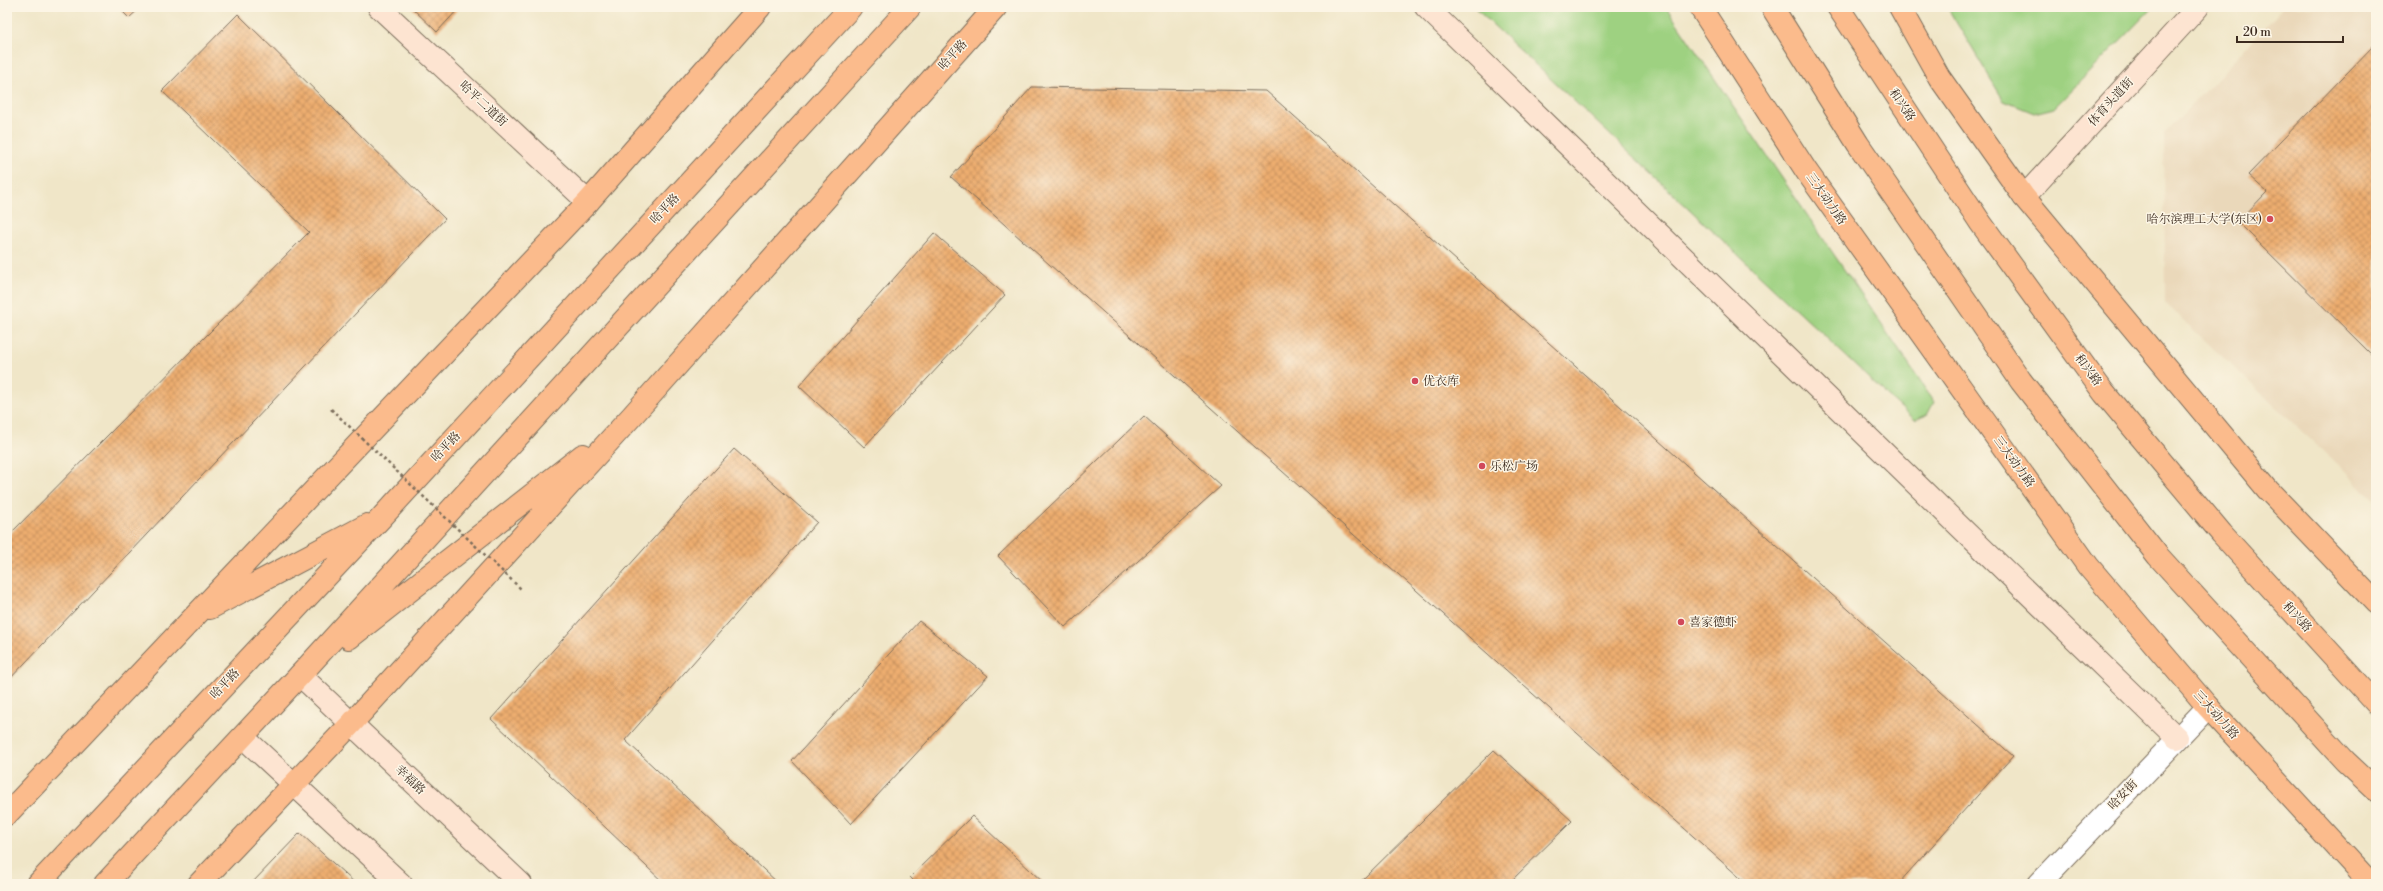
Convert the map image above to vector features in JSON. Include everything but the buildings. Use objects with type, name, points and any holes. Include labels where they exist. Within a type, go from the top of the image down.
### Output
[{"type":"highway","points":[[7,814],[588,202],[760,7]]},
{"type":"highway","name":"哈平路","points":[[38,884],[382,517],[850,7]]},
{"type":"highway","points":[[105,884],[300,676],[910,7]]},
{"type":"highway","name":"哈平路","points":[[198,884],[351,724],[632,416],[996,7]]},
{"type":"highway","name":"三大动力路","points":[[1700,7],[1807,172],[2088,566],[2208,707],[2371,884]]},
{"type":"highway","points":[[1772,7],[1858,144],[2021,381],[2158,556],[2345,761],[2376,790]]},
{"type":"highway","name":"和兴路","points":[[1838,7],[1980,222],[2104,393],[2222,534],[2376,703]]},
{"type":"highway","points":[[1900,7],[1939,77],[2024,198],[2268,490],[2376,603]]},
{"type":"highway","points":[[300,676],[632,416]]},
{"type":"highway","points":[[194,616],[382,517]]},
{"type":"street","name":"哈平二道街","points":[[378,7],[588,202]]},
{"type":"street","points":[[1426,7],[2178,738]]},
{"type":"street","name":"体育头道街","points":[[2024,198],[2198,7]]},
{"type":"street","name":"幸福路","points":[[300,676],[520,884]]},
{"type":"street","name":"哈安街","points":[[2039,884],[2208,707]]},
{"type":"street","points":[[243,737],[401,884]]},
{"type":"path","points":[[331,410],[521,589]]},
{"type":"shaded area","name":"哈尔滨理工大学(东区)","points":[[2284,7],[2376,7],[2376,501],[2165,303],[2164,134]]},
{"type":"green space","points":[[1474,7],[1666,7],[1934,402],[1927,415],[1914,420]]},
{"type":"green space","points":[[1947,7],[2153,7],[2054,108],[2034,113],[2004,101]]},
{"type":"place","name":"哈尔滨理工大学(东区)","points":[[2270,219]]},
{"type":"place","name":"优衣库","points":[[1415,381]]},
{"type":"place","name":"乐松广场","points":[[1482,466]]},
{"type":"place","name":"喜家德虾","points":[[1681,622]]}]
